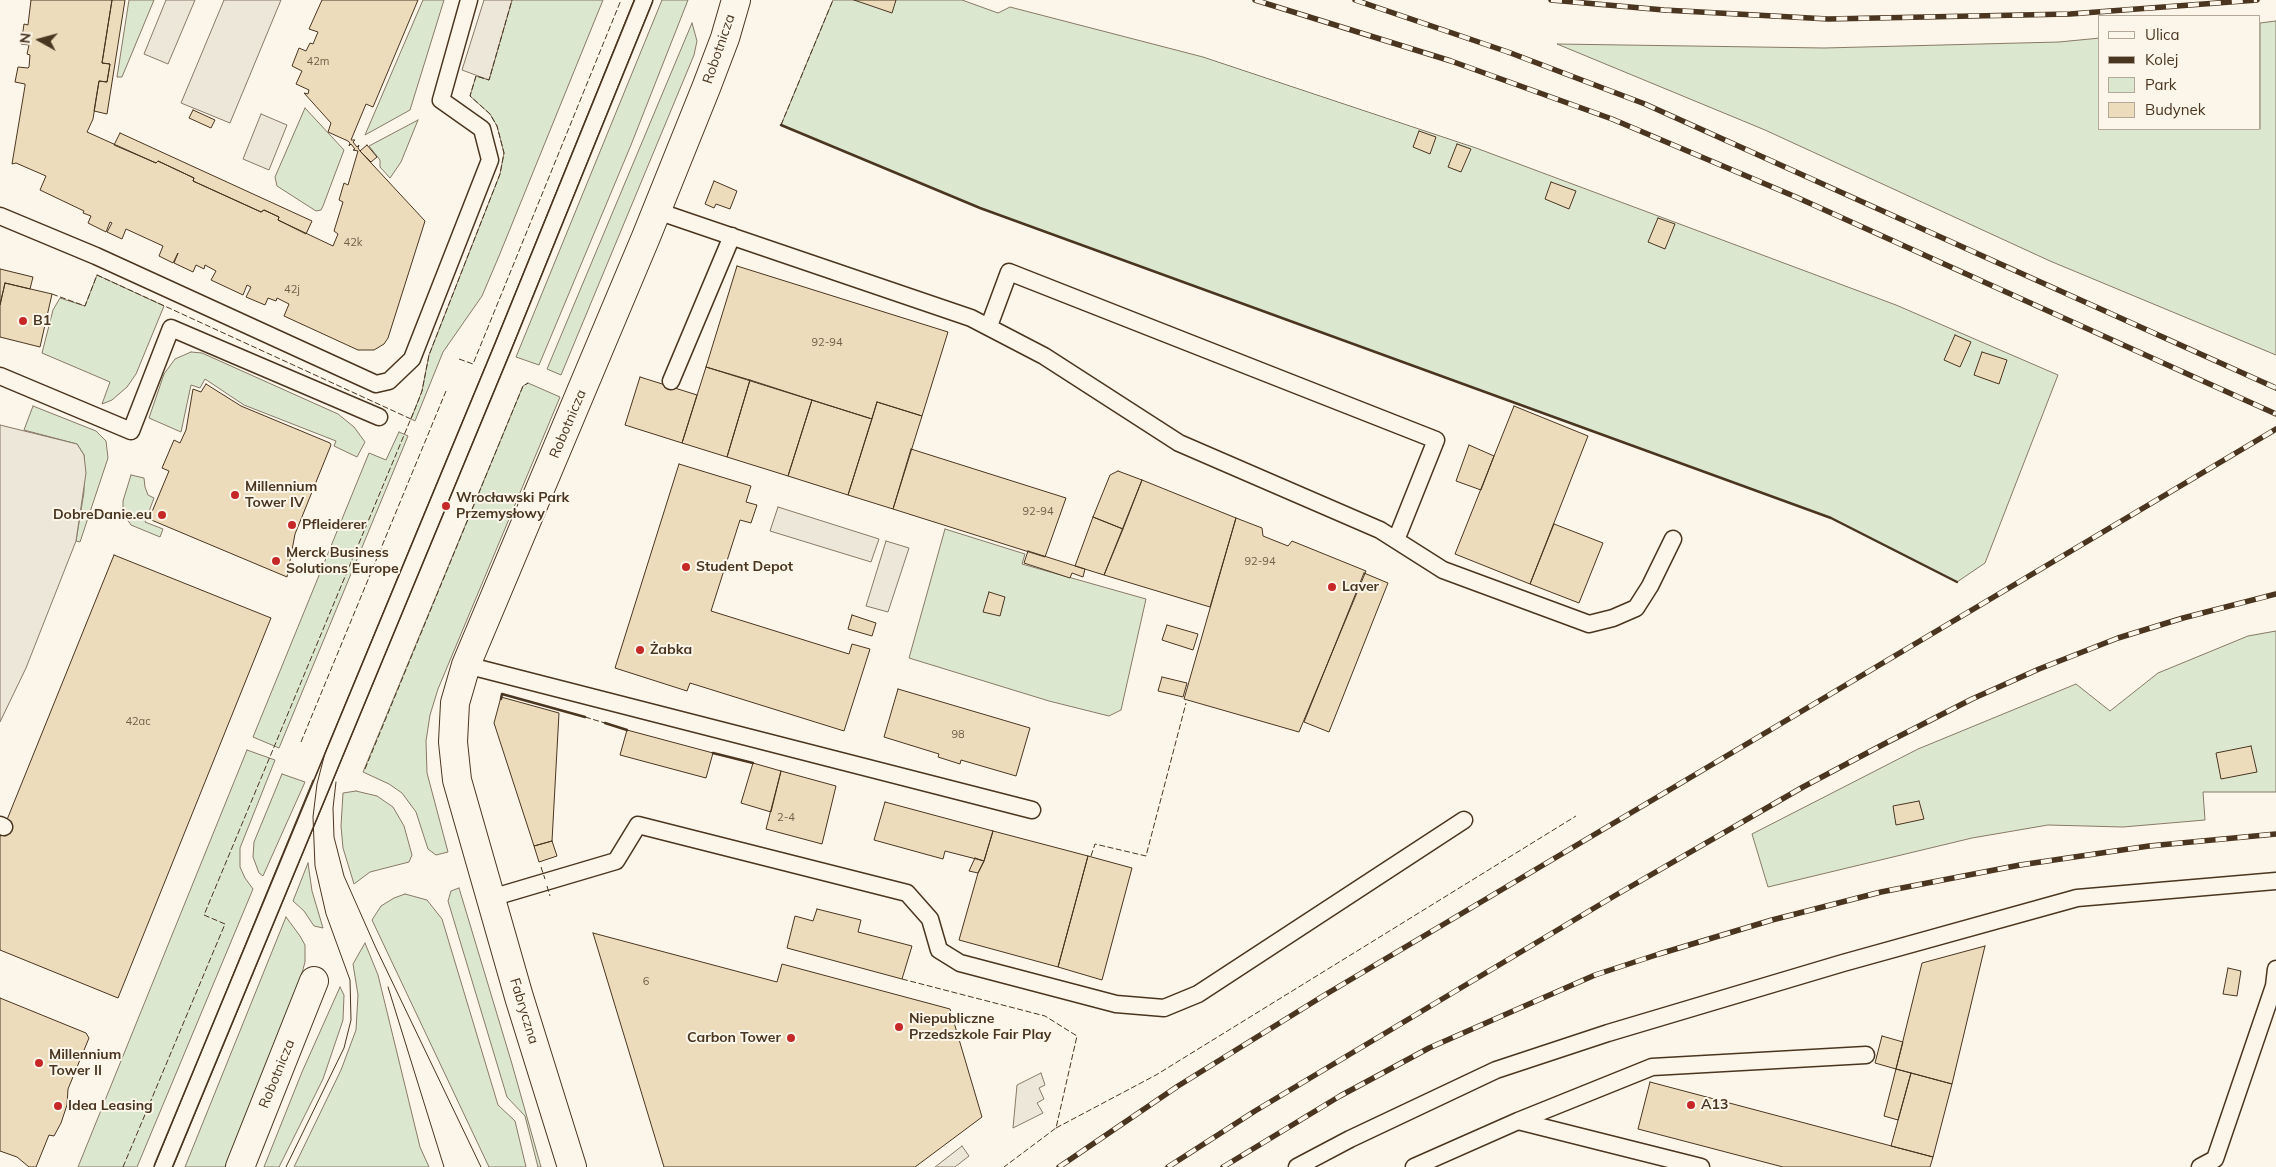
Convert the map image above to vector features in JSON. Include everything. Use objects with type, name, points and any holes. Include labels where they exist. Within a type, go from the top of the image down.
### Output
[{"type":"street","name":"Robotnicza","points":[[479,855],[457,780],[453,742],[455,703],[466,665],[657,211],[722,46],[736,0]]},
{"type":"street","name":"Fabryczna","points":[[479,855],[572,1167]]},
{"type":"street","name":"Robotnicza","points":[[240,1167],[314,981]]},
{"type":"lane","points":[[0,216],[96,256],[376,384],[389,382],[412,360],[490,160],[482,129],[440,100],[469,0]]},
{"type":"lane","points":[[163,1167],[644,0]]},
{"type":"lane","points":[[657,211],[850,275],[971,318],[1044,356],[1179,443],[1380,530],[1444,570],[1589,624],[1613,618],[1636,608],[1650,586],[1673,540]]},
{"type":"lane","points":[[671,381],[732,236]]},
{"type":"lane","points":[[989,326],[1009,272],[1436,440],[1396,540]]},
{"type":"lane","points":[[0,376],[132,431],[171,328],[379,417]]},
{"type":"lane","points":[[466,665],[1032,810]]},
{"type":"lane","points":[[491,898],[616,861],[638,825],[907,893],[930,919],[940,950],[960,963],[1116,1004],[1164,1008],[1198,994],[1464,820]]},
{"type":"lane","points":[[1297,1167],[1350,1139],[1496,1070],[1608,1033],[1824,968],[2077,898],[2276,880]]},
{"type":"lane","points":[[2200,1167],[2215,1159],[2274,986],[2276,969]]},
{"type":"lane","points":[[1414,1167],[1518,1121],[1652,1067],[1866,1055]]},
{"type":"lane","points":[[1518,1121],[1701,1167]]},
{"type":"green space","points":[[129,0],[154,0],[122,77],[117,77]]},
{"type":"green space","points":[[423,0],[444,0],[410,110],[365,135]]},
{"type":"green space","points":[[512,0],[603,0],[482,296],[443,352],[415,421],[411,419],[422,391],[429,355],[500,174],[504,153],[497,126],[490,114],[470,96],[476,76],[489,80]]},
{"type":"green space","points":[[662,0],[688,0],[631,145],[539,365],[516,357]]},
{"type":"green space","points":[[833,0],[962,0],[998,13],[1010,7],[1203,57],[1476,148],[1896,305],[2058,375],[1985,563],[1957,582],[1831,518],[980,208],[781,125]]},
{"type":"green space","points":[[2276,21],[2276,355],[2050,261],[1765,130],[1557,44],[1824,48],[2059,42],[2098,38],[2098,130],[2261,130],[2261,23]]},
{"type":"green space","points":[[692,23],[697,41],[694,55],[561,375],[547,369]]},
{"type":"green space","points":[[305,108],[344,150],[323,206],[321,210],[316,211],[277,186],[275,177]]},
{"type":"green space","points":[[418,120],[401,162],[390,178],[380,167],[380,160],[369,146]]},
{"type":"green space","points":[[97,275],[164,306],[136,374],[127,387],[112,400],[102,404],[110,382],[42,353],[53,310],[60,298],[85,306]]},
{"type":"green space","points":[[191,352],[202,353],[338,414],[354,427],[365,442],[357,457],[334,446],[336,441],[244,405],[205,379],[200,388],[191,385],[181,432],[149,418],[164,374],[175,359]]},
{"type":"green space","points":[[528,383],[560,397],[438,689],[430,715],[426,741],[427,773],[448,852],[436,855],[428,849],[416,812],[402,793],[389,784],[363,772],[523,386]]},
{"type":"green space","points":[[33,406],[96,431],[106,441],[108,458],[80,542],[76,541],[84,492],[84,455],[77,444],[24,430]]},
{"type":"green space","points":[[399,432],[408,436],[279,748],[253,737],[369,453],[386,460]]},
{"type":"green space","points":[[131,475],[144,478],[148,495],[154,498],[145,522],[163,529],[160,537],[131,525],[127,519],[123,509],[123,501]]},
{"type":"green space","points":[[945,529],[1025,554],[1022,564],[1146,599],[1121,710],[1109,716],[1049,701],[909,658]]},
{"type":"green space","points":[[2276,631],[2276,792],[2203,792],[2205,820],[2123,827],[2048,825],[1972,838],[1768,887],[1752,834],[1918,749],[2076,684],[2110,711],[2158,673],[2248,636]]},
{"type":"green space","points":[[247,750],[275,760],[240,848],[240,867],[253,889],[137,1167],[78,1167]]},
{"type":"green space","points":[[282,774],[305,782],[263,876],[259,873],[253,857],[254,842]]},
{"type":"green space","points":[[356,791],[377,796],[393,807],[404,826],[412,855],[409,862],[370,872],[354,884],[343,848],[341,826],[343,793]]},
{"type":"green space","points":[[308,863],[312,891],[323,928],[314,926],[304,911],[293,901]]},
{"type":"green space","points":[[459,888],[541,1167],[538,1167],[525,1116],[507,1097],[448,901],[451,891]]},
{"type":"green space","points":[[405,894],[427,900],[442,919],[498,1105],[515,1121],[526,1167],[489,1167],[372,920],[381,906]]},
{"type":"green space","points":[[286,917],[305,945],[305,962],[299,984],[225,1167],[185,1167]]},
{"type":"green space","points":[[365,943],[378,975],[420,1147],[429,1167],[294,1167],[341,1070],[356,1030],[358,995],[353,964]]},
{"type":"green space","points":[[340,987],[344,995],[343,1020],[323,1079],[279,1167],[264,1167],[302,1072]]},
{"type":"shaded area","points":[[166,0],[195,0],[168,64],[144,54]]},
{"type":"shaded area","points":[[224,0],[281,0],[230,123],[181,103]]},
{"type":"shaded area","points":[[484,0],[512,0],[489,80],[462,70]]},
{"type":"shaded area","points":[[261,114],[287,125],[269,170],[243,159]]},
{"type":"shaded area","points":[[0,425],[77,444],[84,455],[86,473],[76,541],[26,668],[0,722]]},
{"type":"shaded area","points":[[778,507],[879,539],[871,562],[770,531]]},
{"type":"shaded area","points":[[886,541],[909,548],[888,612],[866,606]]},
{"type":"shaded area","points":[[1041,1073],[1045,1085],[1039,1088],[1044,1099],[1037,1103],[1043,1113],[1013,1128],[1017,1085]]},
{"type":"shaded area","points":[[962,1146],[969,1156],[955,1167],[935,1167]]},
{"type":"building","points":[[31,0],[112,0],[102,63],[110,64],[107,82],[99,81],[93,119],[87,132],[156,163],[158,161],[194,178],[193,181],[261,212],[264,210],[279,217],[278,220],[333,246],[338,234],[334,231],[343,202],[339,200],[344,183],[348,185],[358,151],[353,150],[355,149],[351,144],[349,146],[350,143],[348,141],[328,132],[331,123],[304,93],[308,94],[309,90],[296,84],[302,71],[292,66],[299,48],[306,51],[310,43],[313,44],[318,32],[309,29],[322,0],[418,0],[373,107],[366,104],[351,140],[355,140],[353,142],[357,147],[359,145],[360,151],[425,221],[388,338],[384,344],[374,350],[358,350],[284,316],[289,304],[277,298],[276,301],[268,298],[265,305],[246,297],[251,287],[247,285],[243,295],[211,280],[216,271],[205,265],[204,269],[196,265],[193,272],[174,263],[178,253],[173,263],[159,256],[163,246],[126,229],[122,239],[107,232],[112,223],[110,222],[106,232],[88,223],[91,216],[83,213],[84,211],[40,190],[46,176],[16,163],[12,164],[25,86],[25,84],[15,82],[18,67],[29,67],[30,55],[27,54],[29,45],[21,44],[24,24],[28,25]]},
{"type":"building","points":[[112,0],[125,0],[107,114],[94,111],[99,81],[107,82],[110,64],[102,63]]},
{"type":"building","points":[[854,0],[896,0],[892,13]]},
{"type":"building","points":[[193,110],[215,120],[211,128],[189,118]]},
{"type":"building","points":[[1419,131],[1436,137],[1430,154],[1413,147]]},
{"type":"building","points":[[120,133],[312,221],[306,234],[278,220],[279,217],[264,210],[261,212],[193,181],[194,178],[158,161],[156,163],[114,145]]},
{"type":"building","points":[[1457,144],[1471,149],[1461,172],[1448,167]]},
{"type":"building","points":[[367,145],[377,157],[371,162],[360,151]]},
{"type":"building","points":[[714,181],[737,191],[730,209],[716,204],[714,208],[705,204]]},
{"type":"building","points":[[1551,182],[1576,191],[1569,209],[1545,199]]},
{"type":"building","points":[[1658,218],[1675,224],[1665,249],[1648,242]]},
{"type":"building","points":[[737,266],[948,332],[922,416],[877,402],[872,419],[706,367]]},
{"type":"building","points":[[0,269],[33,277],[30,289],[5,283],[0,305]]},
{"type":"building","name":"B1","points":[[5,283],[52,294],[40,347],[0,337],[0,305]]},
{"type":"building","points":[[1955,335],[1971,342],[1960,367],[1944,360]]},
{"type":"building","points":[[1982,352],[2007,360],[1999,384],[1974,375]]},
{"type":"building","points":[[706,367],[750,380],[727,457],[682,443]]},
{"type":"building","points":[[640,377],[697,395],[682,443],[625,425]]},
{"type":"building","points":[[750,380],[812,400],[788,476],[727,457]]},
{"type":"building","name":"Millennium Tower IV","points":[[206,384],[241,406],[331,445],[295,534],[287,577],[149,519],[169,471],[162,468],[174,440],[180,443],[186,430],[193,389],[201,392]]},
{"type":"building","points":[[812,400],[872,419],[848,495],[788,476]]},
{"type":"building","points":[[877,402],[922,416],[893,509],[848,495]]},
{"type":"building","points":[[1514,406],[1588,436],[1530,584],[1455,554]]},
{"type":"building","points":[[1469,445],[1494,456],[1481,490],[1456,481]]},
{"type":"building","points":[[911,449],[1066,498],[1045,557],[893,509]]},
{"type":"building","name":"Student Depot","points":[[679,464],[751,486],[746,502],[757,505],[751,523],[740,520],[711,611],[849,654],[852,644],[870,649],[844,731],[690,683],[687,691],[615,668]]},
{"type":"building","points":[[1118,471],[1142,480],[1123,529],[1093,517],[1110,475]]},
{"type":"building","points":[[1142,480],[1236,518],[1210,607],[1104,575]]},
{"type":"building","points":[[1093,517],[1123,529],[1104,575],[1075,566]]},
{"type":"building","points":[[1236,518],[1262,528],[1263,536],[1288,546],[1292,541],[1366,571],[1299,732],[1184,699]]},
{"type":"building","points":[[1554,524],[1603,543],[1579,603],[1530,584]]},
{"type":"building","points":[[1028,551],[1085,569],[1083,577],[1072,573],[1070,578],[1024,563]]},
{"type":"building","points":[[114,555],[271,618],[118,998],[0,950],[0,837]]},
{"type":"building","points":[[1364,573],[1388,583],[1329,732],[1304,722]]},
{"type":"building","points":[[989,592],[1005,597],[1000,616],[983,612]]},
{"type":"building","points":[[852,615],[876,623],[872,636],[848,629]]},
{"type":"building","points":[[1167,625],[1198,634],[1193,650],[1162,640]]},
{"type":"building","points":[[1162,677],[1187,683],[1183,697],[1158,691]]},
{"type":"building","points":[[898,689],[1030,728],[1016,776],[961,760],[960,764],[938,757],[939,754],[884,737]]},
{"type":"building","points":[[501,697],[559,713],[552,841],[534,846],[494,723]]},
{"type":"building","points":[[627,730],[713,753],[706,778],[620,755]]},
{"type":"building","points":[[2251,746],[2257,772],[2221,779],[2216,753]]},
{"type":"building","points":[[753,763],[781,771],[771,812],[741,803]]},
{"type":"building","points":[[781,771],[836,786],[822,844],[766,829]]},
{"type":"building","points":[[1919,801],[1924,819],[1896,825],[1893,806]]},
{"type":"building","points":[[885,802],[993,831],[984,861],[945,851],[943,859],[874,840]]},
{"type":"building","points":[[993,831],[1088,856],[1058,967],[959,940],[978,873],[984,861]]},
{"type":"building","points":[[552,841],[557,856],[539,862],[534,846]]},
{"type":"building","points":[[1088,856],[1132,868],[1102,980],[1058,967]]},
{"type":"building","points":[[975,858],[984,861],[978,873],[969,871]]},
{"type":"building","points":[[817,909],[861,920],[858,932],[912,946],[902,979],[787,948],[795,916],[813,921]]},
{"type":"building","name":"Carbon Tower","points":[[593,933],[777,982],[782,964],[950,1009],[982,1117],[915,1167],[664,1167]]},
{"type":"building","points":[[1985,946],[1952,1084],[1896,1069],[1922,963]]},
{"type":"building","points":[[2228,968],[2241,971],[2237,996],[2223,994]]},
{"type":"building","name":"Millennium Tower II","points":[[0,998],[86,1033],[89,1038],[68,1089],[67,1105],[61,1123],[54,1136],[49,1135],[36,1167],[29,1167],[17,1157],[0,1151]]},
{"type":"building","points":[[1882,1036],[1903,1042],[1896,1069],[1875,1063]]},
{"type":"building","points":[[1896,1069],[1911,1073],[1898,1120],[1884,1116]]},
{"type":"building","points":[[1911,1073],[1952,1084],[1933,1157],[1891,1146]]},
{"type":"building","name":"A13","points":[[1650,1082],[1933,1157],[1930,1167],[1783,1167],[1638,1129]]},
{"type":"tram line","points":[[286,1167],[344,1048],[351,1020],[350,980],[326,914],[315,866],[313,817],[317,784],[325,753],[495,343],[634,0]]},
{"type":"tram line","points":[[173,1167],[511,350],[653,0]]},
{"type":"tram line","points":[[154,1167],[313,780]]},
{"type":"tram line","points":[[336,782],[333,808],[334,837],[344,876],[375,946],[481,1167]]},
{"type":"tram line","points":[[388,987],[444,1167]]},
{"type":"railway","points":[[1255,0],[1451,61],[1612,119],[1796,197],[2276,414]]},
{"type":"railway","points":[[1355,0],[1508,52],[1645,104],[2276,388]]},
{"type":"railway","points":[[1551,0],[1664,10],[1828,19],[2070,14],[2257,0]]},
{"type":"railway","points":[[1059,1167],[1178,1086],[1323,996],[2276,429]]},
{"type":"railway","points":[[1168,1167],[1255,1111],[1616,895],[1803,787],[1884,744],[1972,699],[2039,669],[2118,638],[2183,618],[2276,594]]},
{"type":"railway","points":[[1223,1167],[1340,1096],[1429,1048],[1595,975],[1659,954],[1772,920],[1881,892],[2020,865],[2149,846],[2276,834]]},
{"type":"fence","points":[[123,1167],[225,924],[204,915],[417,404],[422,391],[429,355],[500,174],[504,153],[497,126],[490,114],[470,96],[476,76],[489,80],[512,0]]},
{"type":"fence","points":[[459,359],[473,364],[621,0]]},
{"type":"fence","points":[[781,125],[833,0]]},
{"type":"fence","points":[[52,294],[85,306],[97,275],[411,419]]},
{"type":"fence","points":[[365,769],[523,386],[528,383]]},
{"type":"fence","points":[[301,742],[446,391]]},
{"type":"fence","points":[[1091,856],[1095,844],[1146,856],[1186,703]]},
{"type":"fence","points":[[585,717],[605,723]]},
{"type":"fence","points":[[1056,1128],[1156,1075],[1576,816]]},
{"type":"fence","points":[[541,867],[545,879]]},
{"type":"fence","points":[[547,886],[550,896]]},
{"type":"fence","points":[[902,979],[1045,1016],[1077,1036],[1056,1128],[1004,1167]]},
{"type":"wall","points":[[781,125],[980,208],[1831,518],[1957,582]]},
{"type":"wall","points":[[501,699],[502,694],[585,717]]},
{"type":"wall","points":[[605,723],[627,730]]},
{"type":"wall","points":[[713,753],[753,763]]},
{"type":"place","name":"B1","points":[[23,321]]},
{"type":"place","name":"Millennium Tower IV","points":[[235,495]]},
{"type":"place","name":"Wrocławski Park Przemysłowy","points":[[446,506]]},
{"type":"place","name":"DobreDanie.eu","points":[[162,515]]},
{"type":"place","name":"Pfleiderer","points":[[292,525]]},
{"type":"place","name":"Merck Business Solutions Europe","points":[[276,561]]},
{"type":"place","name":"Student Depot","points":[[686,567]]},
{"type":"place","name":"Laver","points":[[1332,587]]},
{"type":"place","name":"Żabka","points":[[640,650]]},
{"type":"place","name":"Niepubliczne Przedszkole Fair Play","points":[[899,1027]]},
{"type":"place","name":"Carbon Tower","points":[[791,1038]]},
{"type":"place","name":"Millennium Tower II","points":[[39,1063]]},
{"type":"place","name":"A13","points":[[1691,1105]]},
{"type":"place","name":"Idea Leasing","points":[[58,1106]]}]
